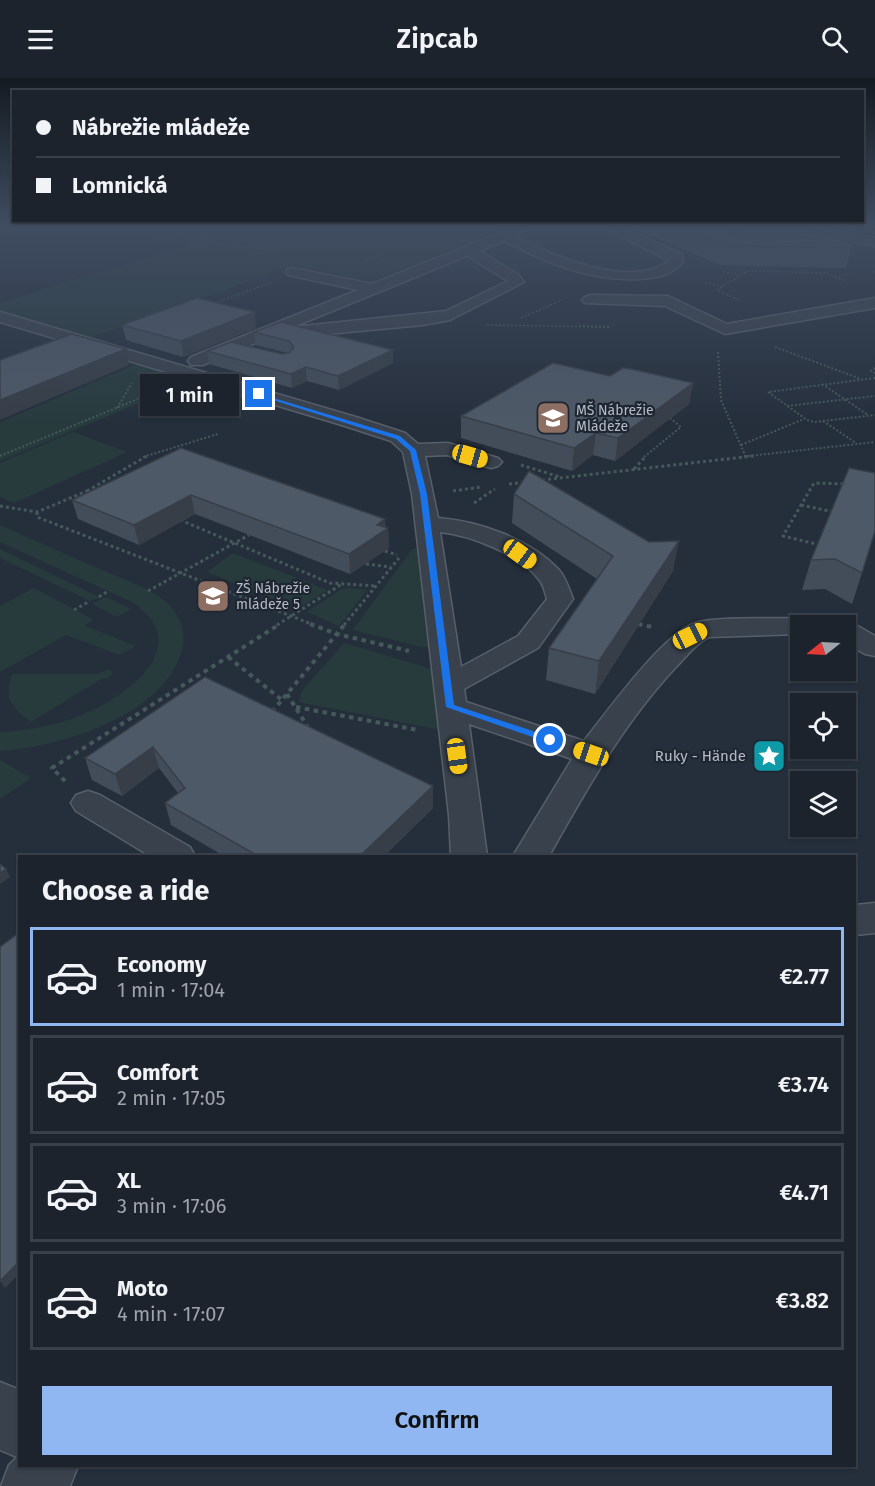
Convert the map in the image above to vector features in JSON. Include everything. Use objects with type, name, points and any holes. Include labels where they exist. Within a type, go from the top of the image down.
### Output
[{"type":"street","points":[[258,344],[365,293]]},
{"type":"street","points":[[186,372],[232,346],[450,315],[495,293]]},
{"type":"street","points":[[590,300],[668,301],[722,327],[875,303]]},
{"type":"street","points":[[0,317],[389,434],[398,437],[413,450],[423,494],[466,815],[469,855]]},
{"type":"street","points":[[0,332],[34,327]]},
{"type":"street","points":[[413,450],[448,449],[491,462]]},
{"type":"street","points":[[427,524],[443,525],[505,543],[550,575],[560,599],[528,642],[450,697]]},
{"type":"street","points":[[532,855],[591,754],[648,680],[690,636],[704,629],[790,626]]},
{"type":"street","points":[[856,637],[875,648]]},
{"type":"street","points":[[450,697],[591,754]]},
{"type":"street","points":[[88,803],[175,855]]},
{"type":"street","points":[[856,920],[875,918]]},
{"type":"street","points":[[0,1410],[18,1428]]},
{"type":"street","points":[[30,1486],[48,1467]]},
{"type":"path","points":[[204,307],[243,293]]},
{"type":"path","points":[[723,293],[783,319]]},
{"type":"path","points":[[520,318],[558,300],[590,300]]},
{"type":"path","points":[[419,320],[503,326],[616,327]]},
{"type":"path","points":[[746,457],[722,400],[722,327],[862,380]]},
{"type":"path","points":[[875,368],[871,371],[875,373]]},
{"type":"path","points":[[0,456],[186,372]]},
{"type":"path","points":[[805,419],[768,392],[875,378]]},
{"type":"path","points":[[821,384],[868,415]]},
{"type":"path","points":[[787,406],[875,396]]},
{"type":"path","points":[[634,470],[643,458],[681,427],[663,413]]},
{"type":"path","points":[[741,445],[805,419],[823,421],[875,415]]},
{"type":"path","points":[[823,421],[857,444]]},
{"type":"path","points":[[0,506],[38,512],[87,491],[144,457],[218,434]]},
{"type":"path","points":[[423,494],[875,442]]},
{"type":"path","points":[[491,462],[500,458],[564,478]]},
{"type":"path","points":[[821,545],[783,536],[814,483],[847,484]]},
{"type":"path","points":[[87,491],[97,495]]},
{"type":"path","points":[[801,505],[834,512]]},
{"type":"path","points":[[38,512],[37,517],[337,634],[450,697]]},
{"type":"path","points":[[176,518],[330,583],[376,586]]},
{"type":"path","points":[[148,591],[249,535]]},
{"type":"path","points":[[268,717],[401,556],[385,550]]},
{"type":"path","points":[[366,564],[392,567]]},
{"type":"path","points":[[88,803],[51,768],[342,584]]},
{"type":"path","points":[[99,597],[108,591]]},
{"type":"path","points":[[74,610],[90,601]]},
{"type":"path","points":[[228,657],[282,700]]},
{"type":"path","points":[[287,694],[314,737]]},
{"type":"path","points":[[296,707],[450,697]]},
{"type":"green space","points":[[33,293],[217,293],[89,338],[0,311],[0,303]]},
{"type":"green space","points":[[139,363],[195,380],[0,461],[0,422]]},
{"type":"green space","points":[[73,432],[127,452],[14,503],[0,497],[0,463]]},
{"type":"green space","points":[[0,525],[140,586],[165,601],[172,608],[182,628],[184,639],[182,650],[171,673],[154,693],[132,710],[107,724],[79,735],[51,743],[0,751],[0,732],[51,725],[68,720],[108,702],[128,688],[144,673],[155,656],[158,638],[151,620],[132,602],[0,542]]},
{"type":"green space","points":[[422,548],[432,644],[421,647],[353,630],[410,552],[413,549]]},
{"type":"green space","points":[[0,549],[101,597],[90,601],[0,558]]},
{"type":"green space","points":[[233,553],[327,590],[298,609],[207,572]]},
{"type":"green space","points":[[34,588],[93,619],[85,626],[136,646],[119,655],[66,635],[0,672],[0,606]]},
{"type":"green space","points":[[350,588],[367,590],[339,626],[307,612],[340,590]]},
{"type":"green space","points":[[106,597],[131,609],[117,617],[92,604]]},
{"type":"green space","points":[[344,643],[432,669],[441,730],[299,702],[301,692]]},
{"type":"green space","points":[[109,669],[113,673],[108,678],[101,679],[31,722],[14,707],[9,696],[8,690],[12,674],[98,674]]},
{"type":"green space","points":[[0,760],[31,778],[0,799]]},
{"type":"building","points":[[197,298],[255,312],[181,341],[122,325]]},
{"type":"building","points":[[281,322],[393,350],[338,376],[306,367],[291,374],[207,351],[231,342],[282,354],[289,353],[294,347],[289,341],[254,332]]},
{"type":"building","points":[[72,334],[126,349],[0,400],[0,360]]},
{"type":"building","points":[[553,363],[610,376],[623,368],[631,369],[693,383],[618,438],[596,433],[574,448],[461,416]]},
{"type":"building","points":[[181,448],[385,519],[377,525],[388,528],[349,554],[191,495],[134,525],[72,500]]},
{"type":"building","points":[[849,468],[875,473],[875,531],[862,573],[835,559],[811,560]]},
{"type":"building","points":[[529,471],[649,542],[679,541],[599,661],[549,648],[613,556],[514,494]]},
{"type":"building","points":[[205,677],[433,786],[361,855],[256,855],[165,803],[185,788],[153,747],[115,774],[85,758]]},
{"type":"building","points":[[0,864],[6,869],[0,873]]},
{"type":"building","points":[[18,934],[18,1263],[0,1281],[0,947]]},
{"type":"place","name":"MŠ Nábrežie Mládeže","points":[[553,418]]},
{"type":"place","name":"ZŠ Nábrežie mládeže 5","points":[[213,596]]},
{"type":"place","name":"Ruky - Hände","points":[[769,756]]},
{"type":"route","points":[[259,394],[398,437],[413,450],[423,494],[446,660],[450,707],[550,740]]}]
